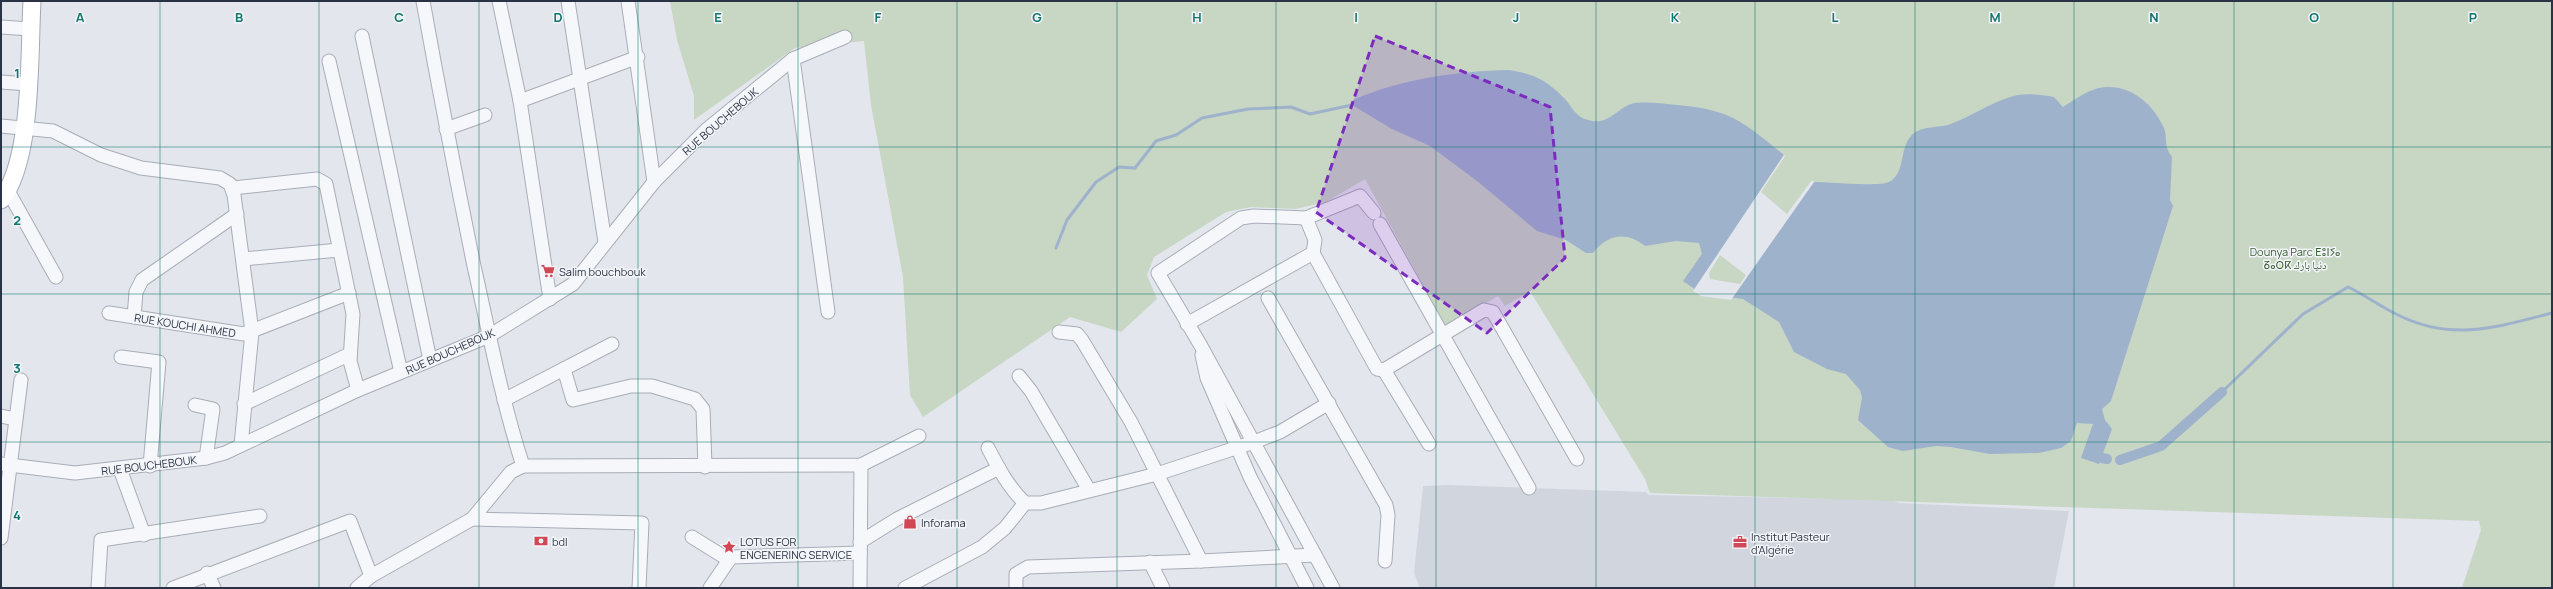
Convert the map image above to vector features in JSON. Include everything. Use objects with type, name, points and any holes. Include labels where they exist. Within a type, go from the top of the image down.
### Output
[{"type":"main road","points":[[5,196],[19,166],[25,128],[32,1]]},
{"type":"street","points":[[423,1],[446,129],[489,336],[504,400],[523,466]]},
{"type":"street","points":[[499,1],[520,101],[550,299]]},
{"type":"street","points":[[568,1],[606,242]]},
{"type":"street","points":[[628,1],[638,57],[654,182]]},
{"type":"street","points":[[1,26],[30,29]]},
{"type":"street","points":[[362,36],[430,360]]},
{"type":"street","name":"RUE BOUCHEBOUK","points":[[5,465],[75,473],[150,466],[206,458],[241,445],[358,390],[489,336],[573,284],[654,182],[706,130],[793,59],[845,37]]},
{"type":"street","points":[[520,101],[552,90],[580,77],[638,57]]},
{"type":"street","points":[[793,59],[828,312]]},
{"type":"street","points":[[329,61],[401,372]]},
{"type":"street","points":[[1,82],[28,84]]},
{"type":"street","points":[[446,129],[485,115]]},
{"type":"street","points":[[1,126],[53,131],[101,155],[126,164],[156,171],[220,178],[227,181],[233,188],[252,332],[241,445]]},
{"type":"street","points":[[233,188],[317,179],[323,181],[327,187],[349,293],[353,324],[350,354],[351,366],[358,390]]},
{"type":"street","points":[[5,196],[56,277]]},
{"type":"street","points":[[1333,588],[1201,346],[1159,276],[1159,271],[1241,218],[1254,216],[1306,218],[1360,196],[1377,219],[1528,488]]},
{"type":"street","points":[[134,317],[136,292],[142,280],[237,214]]},
{"type":"street","points":[[1306,218],[1315,240],[1313,253],[1378,369],[1384,370],[1484,310],[1494,312],[1577,459]]},
{"type":"street","points":[[243,259],[339,250]]},
{"type":"street","points":[[1187,324],[1313,253]]},
{"type":"street","name":"RUE KOUCHI AHMED","points":[[109,313],[240,334],[252,332],[349,293]]},
{"type":"street","points":[[1268,298],[1386,505],[1388,515],[1385,561]]},
{"type":"street","points":[[1059,332],[1077,334],[1082,340],[1131,422],[1201,562]]},
{"type":"street","points":[[504,400],[612,344]]},
{"type":"street","points":[[1201,346],[1207,378],[1237,447],[1307,588]]},
{"type":"street","points":[[244,404],[350,354]]},
{"type":"street","points":[[121,357],[159,362],[150,466]]},
{"type":"street","points":[[564,370],[573,400],[631,386],[652,386],[695,399],[703,409],[705,467]]},
{"type":"street","points":[[1384,370],[1429,444]]},
{"type":"street","points":[[1019,376],[1031,391],[1089,490]]},
{"type":"street","points":[[1,538],[5,465],[15,419],[20,380]]},
{"type":"street","points":[[1024,503],[1041,503],[1157,474],[1280,432],[1329,403]]},
{"type":"street","points":[[195,405],[213,409],[206,458]]},
{"type":"street","points":[[1,416],[15,419]]},
{"type":"street","points":[[357,588],[371,576],[472,519],[511,472],[523,466],[705,467],[861,465],[919,436]]},
{"type":"street","points":[[988,448],[999,468],[1024,503]]},
{"type":"street","points":[[860,588],[861,465]]},
{"type":"street","points":[[710,588],[731,557],[860,548],[897,519],[999,468]]},
{"type":"street","points":[[120,469],[144,535]]},
{"type":"street","points":[[905,588],[982,547],[1005,528],[1024,503]]},
{"type":"street","points":[[98,588],[101,540],[144,535],[260,516]]},
{"type":"street","points":[[472,519],[642,523],[639,588]]},
{"type":"street","points":[[173,588],[207,573],[350,521],[371,576]]},
{"type":"street","points":[[692,537],[728,560]]},
{"type":"street","points":[[1016,588],[1016,574],[1028,567],[1150,562],[1201,562],[1315,555]]},
{"type":"street","points":[[1150,562],[1163,588]]},
{"type":"street","points":[[207,573],[214,588]]},
{"type":"highlighted area","points":[[1375,36],[1550,107],[1565,258],[1487,333],[1316,212]]},
{"type":"shaded area","name":"Institut Pasteur d'Algérie","points":[[1448,485],[1646,492],[1649,495],[1891,500],[1899,503],[2069,511],[2054,588],[1420,588],[1414,573],[1423,486]]},
{"type":"green space","name":"Dounya Parc ⴹⵓⵏⵢⴰ ⵒⴰⵔⴽ دنيا بارك","points":[[670,1],[2552,1],[2552,588],[2462,588],[2481,530],[2479,521],[1650,493],[1645,479],[1530,291],[1505,306],[1498,296],[1446,327],[1365,179],[1326,202],[1295,209],[1251,207],[1226,212],[1154,257],[1147,275],[1157,299],[1121,332],[1070,317],[923,417],[910,395],[903,277],[871,105],[864,41],[795,48],[694,120],[694,96],[677,40]]},
{"type":"water","points":[[1509,70],[1533,76],[1545,82],[1567,101],[1577,114],[1588,120],[1601,121],[1631,104],[1643,102],[1688,106],[1719,112],[1731,117],[1743,123],[1784,155],[1759,193],[1788,217],[1814,182],[1874,184],[1889,182],[1898,173],[1907,141],[1919,130],[1948,125],[2001,100],[2018,95],[2040,95],[2054,97],[2063,107],[2094,89],[2110,87],[2120,88],[2138,96],[2153,110],[2164,128],[2167,146],[2172,157],[2170,200],[2173,206],[2111,401],[2102,409],[2105,420],[2112,429],[2099,464],[2081,458],[2093,424],[2077,423],[2071,441],[2061,448],[2039,453],[1990,454],[1951,447],[1936,446],[1903,451],[1888,447],[1858,420],[1862,398],[1860,390],[1846,374],[1827,369],[1794,352],[1779,322],[1743,299],[1702,294],[1683,281],[1702,254],[1699,243],[1676,241],[1645,246],[1631,238],[1618,237],[1611,238],[1593,253],[1586,253],[1566,240],[1537,231],[1477,181],[1430,146],[1392,129],[1352,105],[1353,100],[1390,87],[1410,82],[1449,74]],"holes":[[[1720,252],[1748,274],[1741,286],[1709,280],[1706,272]]]},
{"type":"pier","points":[[1784,155],[1785,156],[1761,192],[1787,214],[1812,180],[1814,182],[1731,300],[1701,296],[1693,291]],"holes":[[[1720,255],[1746,275],[1740,284],[1710,279],[1709,273]]]},
{"type":"waterway","points":[[1056,248],[1067,220],[1096,182],[1119,167],[1135,168],[1156,141],[1176,135],[1202,118],[1248,109],[1291,107],[1310,114],[1352,105]]},
{"type":"waterway","points":[[2222,392],[2303,314],[2348,287],[2398,315],[2418,323],[2437,328],[2456,330],[2493,327],[2552,313]]},
{"type":"waterway","points":[[2120,460],[2161,446],[2222,392]]},
{"type":"waterway","points":[[2102,458],[2107,459]]},
{"type":"place","name":"Salim bouchbouk","points":[[548,271]]},
{"type":"place","name":"Inforama","points":[[910,522]]},
{"type":"place","name":"bdl","points":[[541,541]]},
{"type":"place","name":"Institut Pasteur d'Algérie","points":[[1740,542]]},
{"type":"place","name":"LOTUS FOR ENGENERING SERVICE","points":[[729,547]]}]
